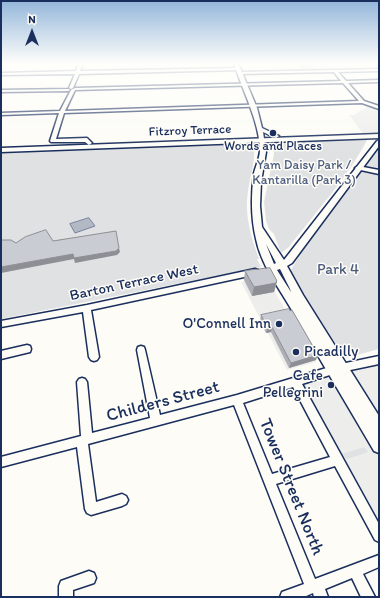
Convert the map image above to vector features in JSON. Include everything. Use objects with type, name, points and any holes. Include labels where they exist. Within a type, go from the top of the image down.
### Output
[{"type":"highway","name":"Fitzroy Terrace","points":[[263,136],[378,134]]},
{"type":"highway","name":"Fitzroy Terrace","points":[[1,147],[89,143],[242,140],[263,136],[378,134]]},
{"type":"highway","name":"Fitzroy Terrace","points":[[1,150],[164,144],[197,141]]},
{"type":"highway","points":[[126,142],[163,142],[164,144]]},
{"type":"highway","points":[[89,143],[114,146]]},
{"type":"highway","points":[[40,145],[43,147],[71,147]]},
{"type":"main road","points":[[247,91],[253,107],[254,118],[270,150],[264,174],[259,180]]},
{"type":"main road","points":[[278,265],[290,260],[359,166],[378,134]]},
{"type":"main road","points":[[278,265],[285,258],[378,134]]},
{"type":"main road","points":[[263,136],[263,153],[258,173],[259,180],[255,206],[261,240],[278,265],[379,446]]},
{"type":"main road","points":[[242,140],[256,144],[263,153]]},
{"type":"main road","points":[[337,369],[379,428]]},
{"type":"street","points":[[1,92],[34,91]]},
{"type":"street","points":[[72,91],[62,112],[53,141],[88,140],[89,143]]},
{"type":"street","points":[[352,91],[362,102]]},
{"type":"street","points":[[1,114],[253,107],[362,102],[379,108]]},
{"type":"street","points":[[359,166],[379,172]]},
{"type":"street","name":"Barton Terrace West","points":[[1,324],[87,308],[278,265]]},
{"type":"street","points":[[87,308],[94,357]]},
{"type":"street","points":[[1,355],[27,349]]},
{"type":"street","points":[[141,350],[156,421]]},
{"type":"street","name":"Childers Street","points":[[1,462],[237,400],[337,369],[379,360]]},
{"type":"street","points":[[295,381],[379,536]]},
{"type":"street","points":[[82,382],[84,440],[91,509],[122,500]]},
{"type":"street","name":"Tower Street North","points":[[237,400],[317,590]]},
{"type":"street","points":[[270,480],[337,460]]},
{"type":"street","points":[[288,597],[317,590],[379,561]]},
{"type":"street","points":[[355,571],[368,597]]},
{"type":"street","points":[[66,597],[66,586],[89,578]]},
{"type":"shaded area","points":[[379,104],[379,138],[366,138],[349,115],[354,115],[370,105],[375,107]]},
{"type":"shaded area","points":[[89,218],[95,226],[75,233],[70,224]]},
{"type":"shaded area","points":[[266,277],[316,362],[287,370],[241,282]]},
{"type":"shaded area","points":[[379,360],[379,428],[348,379],[348,366]]},
{"type":"shaded area","points":[[333,370],[379,446],[379,536],[295,381]]},
{"type":"green space","name":"Yam Daisy Park / Kantarilla (Park 3)","points":[[367,140],[359,154],[331,195],[289,247],[281,253],[274,234],[269,229],[266,221],[264,202],[274,154],[274,142]]},
{"type":"green space","points":[[243,145],[254,148],[254,160],[248,191],[247,209],[251,234],[259,259],[257,259],[261,267],[1,319],[1,153]]},
{"type":"green space","points":[[379,145],[379,171],[363,164]]},
{"type":"green space","name":"Park 4","points":[[359,169],[379,173],[379,349],[346,358],[306,299],[293,277],[291,270],[318,224]]},
{"type":"green space","points":[[364,447],[368,452],[347,459],[342,454]]},
{"type":"building","points":[[46,230],[53,241],[116,231],[119,248],[116,251],[74,258],[73,254],[1,267],[1,240],[11,240],[16,243],[25,237]]},
{"type":"building","points":[[270,268],[277,281],[276,283],[254,287],[245,271]]},
{"type":"building","points":[[289,309],[290,311],[292,310],[318,355],[291,363],[272,327],[268,328],[261,315]]},
{"type":"place","name":"Words and Places","points":[[273,133]]},
{"type":"place","name":"O'Connell Inn","points":[[279,324]]},
{"type":"place","name":"Picadilly","points":[[296,352]]},
{"type":"place","name":"Cafe Pellegrini","points":[[331,385]]}]
